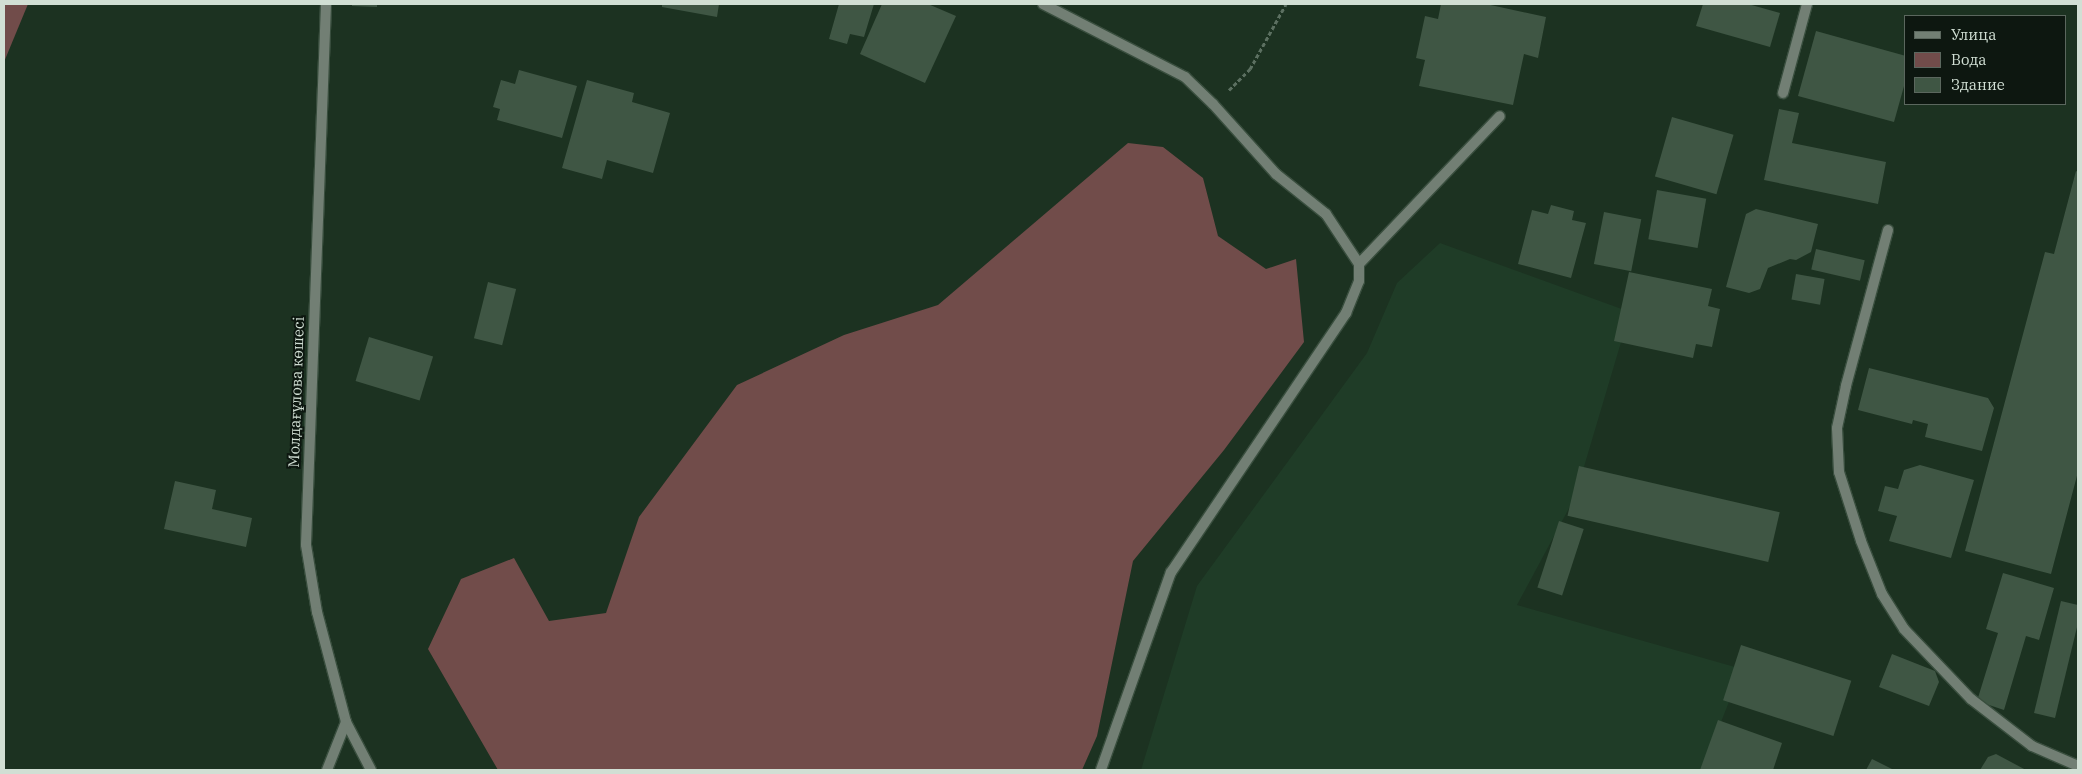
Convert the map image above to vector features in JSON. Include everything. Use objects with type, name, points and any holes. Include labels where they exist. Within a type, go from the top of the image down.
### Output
[{"type":"street","name":"Молдағұлова көшесі","points":[[326,4],[306,545],[317,612],[346,722],[371,770]]},
{"type":"street","points":[[1043,4],[1185,77],[1213,104],[1276,174],[1326,214],[1359,264],[1359,281],[1346,313],[1171,572],[1101,770]]},
{"type":"street","points":[[1783,93],[1807,4]]},
{"type":"street","points":[[1359,264],[1500,116]]},
{"type":"street","points":[[1888,230],[1846,386],[1837,428],[1839,472],[1861,541],[1882,594],[1904,629],[1971,699],[2032,746],[2078,766]]},
{"type":"street","points":[[327,770],[346,722]]},
{"type":"path","points":[[1213,104],[1250,69],[1286,4]]},
{"type":"shaded area","points":[[1440,243],[1630,312],[1575,497],[1517,605],[1742,669],[1702,770],[1141,770],[1197,586],[1367,353],[1397,283]]},
{"type":"water","points":[[4,4],[28,4],[4,62]]},
{"type":"water","points":[[1128,143],[1163,147],[1203,178],[1218,236],[1266,269],[1296,259],[1304,342],[1224,450],[1133,561],[1097,736],[1082,770],[498,770],[428,649],[461,579],[514,558],[549,621],[606,613],[639,517],[737,385],[844,335],[938,305]]},
{"type":"building","points":[[352,4],[377,4],[377,7],[352,6]]},
{"type":"building","points":[[662,4],[719,4],[717,17],[662,7]]},
{"type":"building","points":[[839,4],[874,4],[864,37],[850,34],[847,44],[829,39]]},
{"type":"building","points":[[882,4],[928,4],[956,16],[925,83],[860,54]]},
{"type":"building","points":[[1441,4],[1486,4],[1546,17],[1538,58],[1524,54],[1513,105],[1419,86],[1425,60],[1416,58],[1425,16],[1438,19]]},
{"type":"building","points":[[1703,4],[1748,4],[1780,13],[1770,47],[1696,26]]},
{"type":"building","points":[[1816,31],[1904,55],[1904,86],[1894,122],[1798,96]]},
{"type":"building","points":[[519,70],[577,86],[562,138],[497,120],[500,109],[493,107],[501,80],[515,84]]},
{"type":"building","points":[[587,80],[634,93],[632,102],[670,113],[653,173],[607,160],[602,179],[562,168]]},
{"type":"building","points":[[1779,109],[1799,113],[1792,143],[1886,162],[1878,204],[1764,180]]},
{"type":"building","points":[[1672,117],[1734,135],[1716,194],[1655,177]]},
{"type":"building","points":[[2076,171],[2078,172],[2078,472],[2051,574],[1965,551],[2045,252],[2054,254]]},
{"type":"building","points":[[1657,190],[1706,199],[1698,248],[1648,239]]},
{"type":"building","points":[[1551,205],[1574,211],[1572,220],[1586,223],[1571,278],[1518,264],[1532,210],[1548,214]]},
{"type":"building","points":[[1756,209],[1818,224],[1811,252],[1796,260],[1790,259],[1768,268],[1760,289],[1749,293],[1726,287],[1746,214]]},
{"type":"building","points":[[1604,212],[1641,219],[1631,271],[1594,264]]},
{"type":"building","points":[[1816,249],[1865,260],[1860,281],[1811,269]]},
{"type":"building","points":[[1629,272],[1712,289],[1708,306],[1720,309],[1712,347],[1696,344],[1693,358],[1614,341]]},
{"type":"building","points":[[1796,274],[1825,279],[1820,305],[1791,300]]},
{"type":"building","points":[[488,282],[516,289],[502,345],[474,338]]},
{"type":"building","points":[[369,337],[433,357],[420,401],[356,381]]},
{"type":"building","points":[[1869,368],[1988,398],[1994,408],[1982,451],[1925,437],[1928,424],[1913,420],[1912,424],[1858,410]]},
{"type":"building","points":[[1920,465],[1974,480],[1951,558],[1889,541],[1897,516],[1878,511],[1885,486],[1898,489],[1904,470]]},
{"type":"building","points":[[1579,466],[1780,512],[1768,562],[1568,516]]},
{"type":"building","points":[[175,481],[216,490],[212,509],[252,518],[246,547],[164,529]]},
{"type":"building","points":[[1559,521],[1584,529],[1562,596],[1537,588]]},
{"type":"building","points":[[2003,573],[2054,588],[2039,640],[2026,636],[2004,710],[1977,701],[1998,633],[1986,629]]},
{"type":"building","points":[[2061,601],[2078,605],[2078,623],[2055,718],[2034,713]]},
{"type":"building","points":[[1741,645],[1851,681],[1833,736],[1723,700]]},
{"type":"building","points":[[1892,654],[1935,671],[1939,682],[1929,706],[1879,687]]},
{"type":"building","points":[[1718,720],[1782,743],[1773,770],[1700,770]]},
{"type":"building","points":[[1996,754],[2026,770],[1980,770],[1988,757]]},
{"type":"building","points":[[1872,759],[1894,770],[1866,770]]}]
